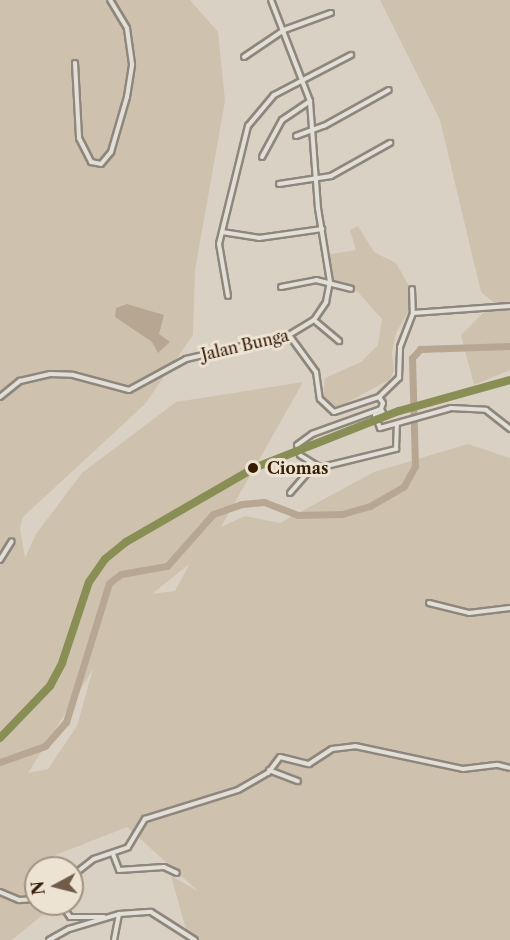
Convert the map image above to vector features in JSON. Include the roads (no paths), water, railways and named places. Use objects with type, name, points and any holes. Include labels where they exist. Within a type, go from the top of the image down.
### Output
[{"type":"street","points":[[75,63],[79,138],[91,162],[101,164],[111,152],[127,97],[132,64],[127,28],[110,0]]},
{"type":"street","points":[[271,0],[310,101],[316,180],[330,282],[326,302],[314,320],[339,341]]},
{"type":"street","points":[[244,57],[284,30],[331,13]]},
{"type":"street","points":[[228,296],[220,256],[222,232],[248,126],[270,99],[351,55]]},
{"type":"street","points":[[296,136],[314,131],[389,90]]},
{"type":"street","points":[[262,157],[282,120],[310,101]]},
{"type":"street","points":[[279,184],[316,180],[334,174],[390,143]]},
{"type":"street","points":[[222,232],[260,238],[322,229]]},
{"type":"street","points":[[281,287],[305,281],[330,282],[351,288]]},
{"type":"street","points":[[289,335],[316,372],[317,394],[329,411],[379,397],[399,378],[400,347],[413,313],[412,289]]},
{"type":"street","points":[[413,313],[510,306]]},
{"type":"street","name":"Jalan Bunga","points":[[0,397],[20,381],[50,374],[73,375],[129,390],[186,358],[289,335],[314,320]]},
{"type":"street","points":[[379,397],[383,403],[382,413],[375,415],[380,428],[451,408],[486,410],[510,429]]},
{"type":"street","points":[[323,468],[300,455],[300,442],[381,409]]},
{"type":"street","points":[[290,493],[310,470],[396,449],[398,423]]},
{"type":"street","points":[[0,560],[12,541]]},
{"type":"street","points":[[429,603],[469,613],[510,608]]},
{"type":"street","points":[[84,867],[94,859],[113,854],[130,845],[145,819],[238,790],[269,770],[280,758],[309,764],[332,750],[352,746],[463,769],[498,765],[510,768]]},
{"type":"street","points":[[269,770],[298,781]]},
{"type":"street","points":[[113,854],[119,870],[164,867],[177,873]]},
{"type":"street","points":[[0,892],[19,900],[24,900]]},
{"type":"street","points":[[49,940],[119,914],[157,913],[195,940]]},
{"type":"street","points":[[114,940],[119,914]]},
{"type":"street","points":[[70,916],[108,917]]},
{"type":"waterway","points":[[0,762],[45,746],[66,722],[109,583],[121,574],[167,566],[213,514],[242,504],[264,502],[298,515],[342,514],[370,506],[404,486],[415,466],[412,358],[420,349],[510,346]]},
{"type":"place","name":"Ciomas","points":[[253,468]]}]
